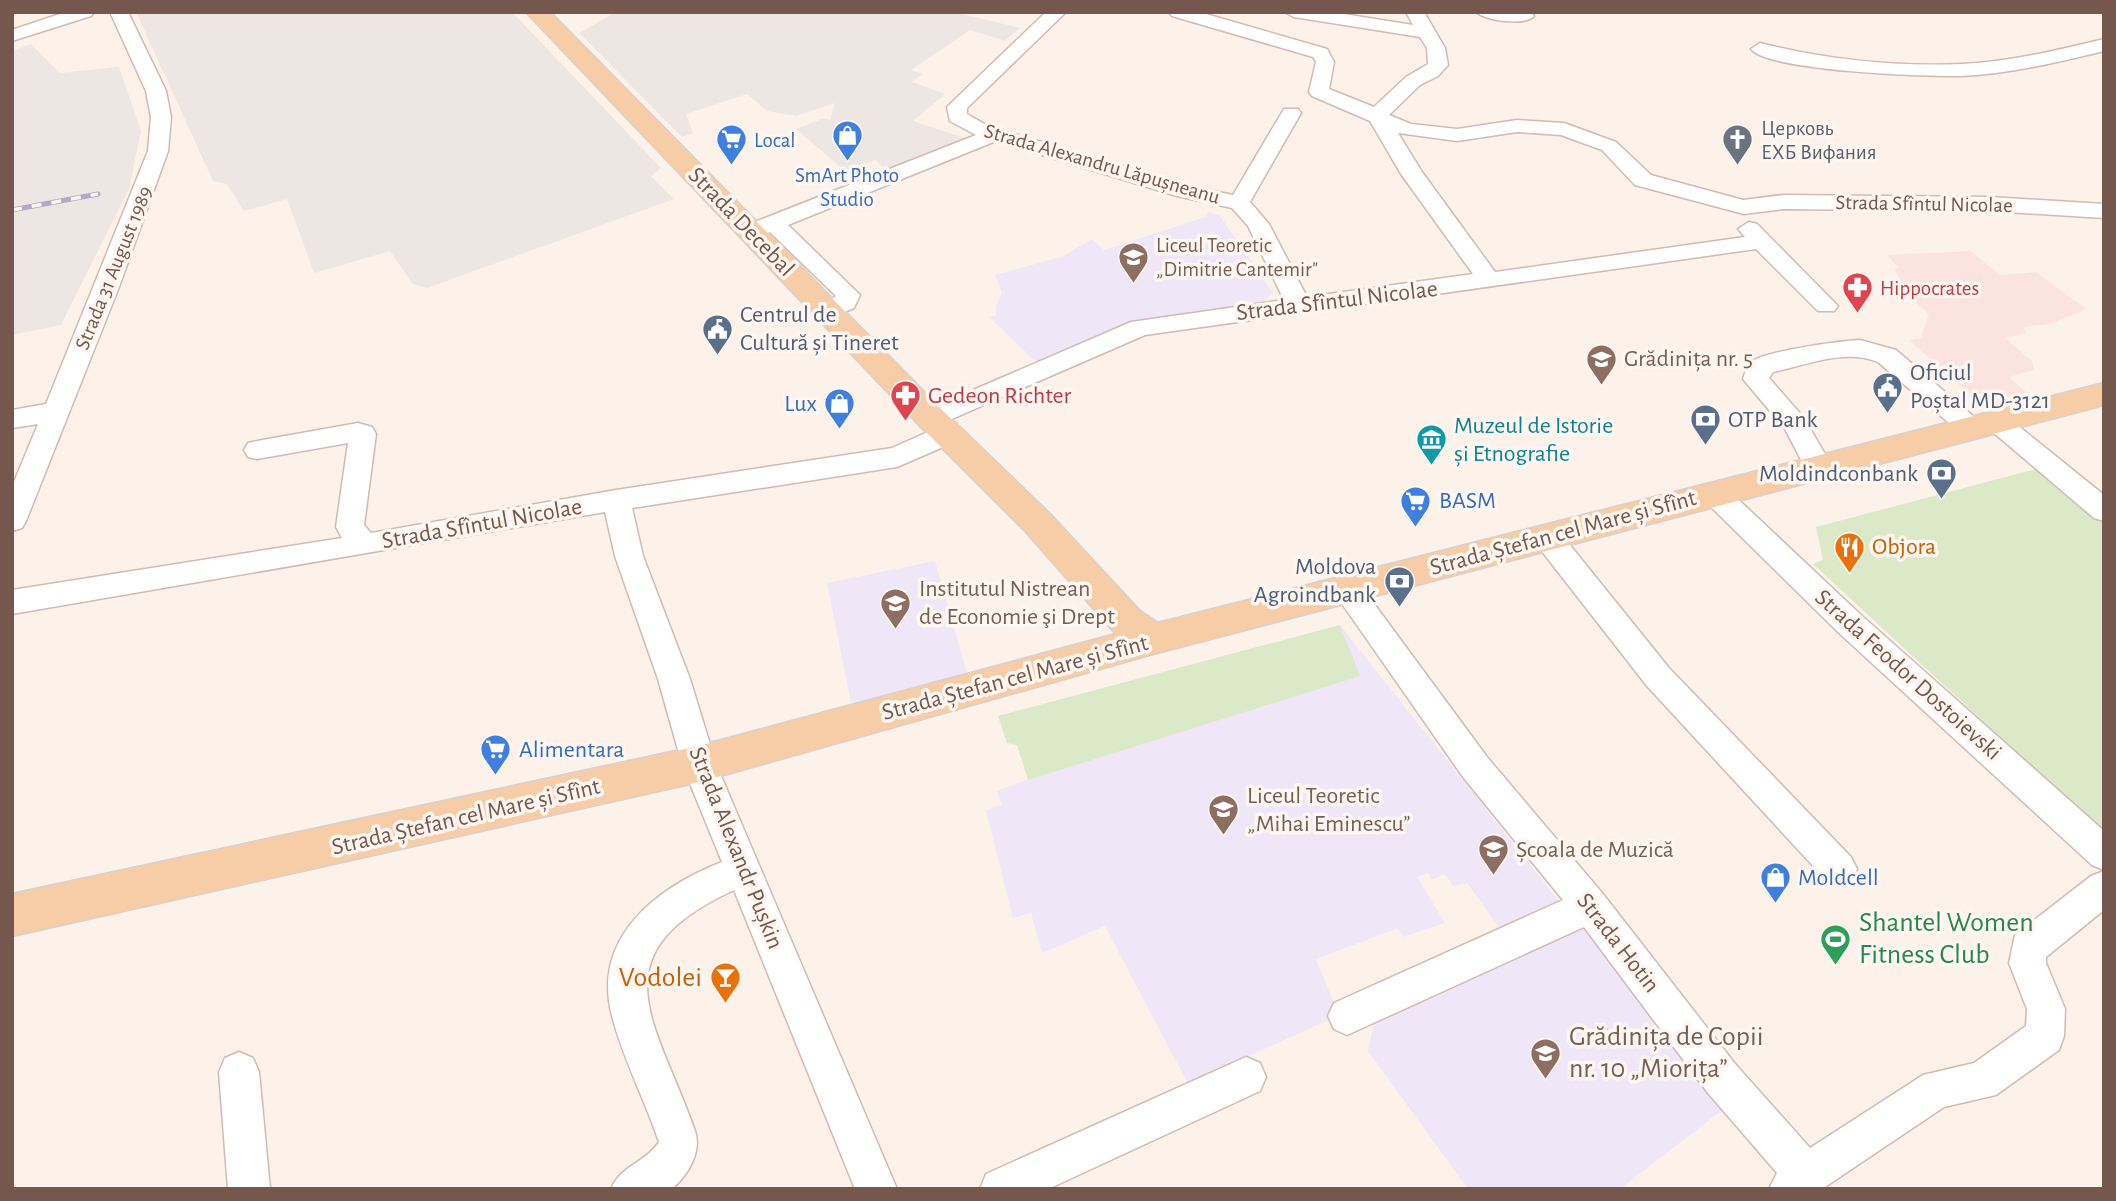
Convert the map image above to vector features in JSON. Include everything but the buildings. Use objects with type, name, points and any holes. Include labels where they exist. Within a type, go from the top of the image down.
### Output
[{"type":"main road","name":"Strada Decebal","points":[[537,12],[762,228],[828,311],[1038,523],[1127,622],[1153,639]]},
{"type":"main road","name":"Strada Ștefan cel Mare și Sfînt","points":[[12,915],[699,764],[1153,639],[2104,394]]},
{"type":"street","points":[[12,36],[85,12]]},
{"type":"street","name":"Strada 31 August 1989","points":[[12,521],[150,176],[161,135],[156,91],[119,12]]},
{"type":"street","name":"Strada Alexandru Lăpușneanu","points":[[1057,12],[957,107],[957,117],[963,123],[996,134],[1185,191],[1239,203],[1258,224],[1298,304]]},
{"type":"street","points":[[1178,12],[1228,18],[1320,53],[1325,62],[1319,85],[1322,95],[1377,115],[1397,127],[1449,135],[1530,125],[1564,129],[1609,146],[1643,180],[1744,207],[1742,214],[1746,225],[1760,242],[1826,306]]},
{"type":"street","points":[[1294,12],[1426,32]]},
{"type":"street","points":[[1377,115],[1413,81],[1432,72],[1438,65],[1436,48],[1415,12]]},
{"type":"street","points":[[1485,12],[1525,16]]},
{"type":"street","points":[[1760,49],[1786,57],[1841,65],[1962,70],[2050,58],[2104,45]]},
{"type":"street","points":[[1239,203],[1291,113]]},
{"type":"street","points":[[1377,115],[1412,174],[1490,281]]},
{"type":"street","points":[[762,228],[996,134]]},
{"type":"street","name":"Strada Sfîntul Nicolae","points":[[1744,207],[1757,202],[1990,204],[2104,211]]},
{"type":"street","name":"Strada Sfîntul Nicolae","points":[[12,602],[364,545],[616,500],[897,457],[939,426],[1126,331],[1298,304],[1490,281],[1760,242]]},
{"type":"street","points":[[1819,468],[1795,424],[1756,379],[1759,369],[1766,365],[1856,347],[1872,348],[1994,423],[2104,511]]},
{"type":"street","points":[[12,419],[55,412]]},
{"type":"street","points":[[257,450],[363,433],[349,527],[364,545]]},
{"type":"street","name":"Strada Fеodor Dostoievski","points":[[1715,494],[1850,624],[2104,853]]},
{"type":"street","name":"Strada Alexandr Pușkin","points":[[616,500],[629,556],[674,679],[699,764],[876,1189]]},
{"type":"street","points":[[1547,537],[1658,677],[1839,869]]},
{"type":"street","name":"Strada Hotin","points":[[1349,590],[1475,767],[1590,906],[1798,1182]]},
{"type":"street","points":[[632,1189],[666,1170],[675,1157],[679,1143],[629,1010],[625,977],[636,948],[653,921],[670,905],[707,883],[743,870]]},
{"type":"street","points":[[1798,1182],[1937,1089],[1983,1081],[2045,1036],[2046,1009],[2027,963],[2028,948],[2104,888]]},
{"type":"street","points":[[1347,1016],[1590,906]]},
{"type":"street","points":[[239,1072],[249,1189]]},
{"type":"street","points":[[1001,1189],[1246,1077]]},
{"type":"shaded area","points":[[136,12],[512,12],[661,168],[651,176],[674,199],[427,288],[413,284],[390,251],[314,273],[287,199],[244,211],[227,184],[213,181]]},
{"type":"shaded area","points":[[616,12],[954,12],[1020,28],[1005,41],[970,30],[911,70],[922,74],[912,82],[945,94],[913,121],[971,140],[890,173],[875,160],[845,171],[796,129],[824,118],[830,120],[835,103],[796,116],[767,111],[747,94],[686,114],[693,133],[682,137],[579,33]]},
{"type":"shaded area","points":[[31,44],[60,73],[119,67],[141,131],[129,189],[61,325],[12,335],[12,51]]},
{"type":"shaded area","name":"Liceul Teoretic „Dimitrie Cantemir\"","points":[[1208,212],[1220,216],[1273,293],[1260,304],[1133,321],[1036,362],[989,317],[996,315],[996,306],[1002,293],[995,275],[1061,257],[1092,239],[1104,250],[1205,217]]},
{"type":"shaded area","points":[[1971,251],[2000,275],[2036,272],[2086,309],[2050,324],[2023,327],[2027,333],[2005,338],[2032,361],[2034,370],[2009,377],[2028,394],[1982,405],[1909,340],[1921,338],[1929,314],[1914,301],[1918,300],[1913,296],[1916,295],[1901,281],[1894,269],[1899,268],[1887,255]]},
{"type":"shaded area","name":"Institutul Nistrean de Economie şi Drept","points":[[935,561],[968,677],[851,703],[827,583]]},
{"type":"shaded area","name":"Liceul Teoretic „Mihai Eminescu”","points":[[1340,625],[1566,910],[1506,937],[1467,883],[1453,886],[1445,874],[1432,880],[1428,873],[1417,877],[1445,923],[1403,937],[1398,928],[1316,959],[1339,1015],[1188,1084],[1105,926],[1042,953],[1031,913],[1013,918],[986,810],[1002,805],[997,791],[1028,779],[1017,745],[1007,743],[998,716]]},
{"type":"shaded area","name":"Grădinița de Copii nr. 10 „Miorița”","points":[[1582,919],[1725,1108],[1620,1189],[1468,1189],[1368,1051],[1376,1012]]},
{"type":"green space","points":[[2036,469],[2104,524],[2104,833],[1813,564],[1823,560],[1816,527]]},
{"type":"green space","points":[[1340,625],[1360,676],[1028,780],[1017,745],[1007,743],[998,716]]},
{"type":"railway","points":[[12,210],[98,194]]},
{"type":"place","name":"SmArt Photo Studio","points":[[847,162]]},
{"type":"place","name":"Local","points":[[731,167]]},
{"type":"place","name":"Церковь ЕХБ Вифания","points":[[1738,167]]},
{"type":"place","name":"Liceul Teoretic „Dimitrie Cantemir\"","points":[[1133,284]]},
{"type":"place","name":"Hippocrates","points":[[1857,315]]},
{"type":"place","name":"Centrul de Cultură și Tineret","points":[[717,356]]},
{"type":"place","name":"Grădinița nr. 5","points":[[1601,386]]},
{"type":"place","name":"Oficiul Poștal MD-3121","points":[[1887,414]]},
{"type":"place","name":"Gedeon Richter","points":[[905,423]]},
{"type":"place","name":"Lux","points":[[840,431]]},
{"type":"place","name":"OTP Bank","points":[[1705,447]]},
{"type":"place","name":"Muzeul de Istorie și Etnografie","points":[[1431,467]]},
{"type":"place","name":"Moldindconbank","points":[[1941,501]]},
{"type":"place","name":"BASM","points":[[1416,528]]},
{"type":"place","name":"Objora","points":[[1849,574]]},
{"type":"place","name":"Moldova Agroindbank","points":[[1399,608]]},
{"type":"place","name":"Institutul Nistrean de Economie şi Drept","points":[[896,630]]},
{"type":"place","name":"Alimentara","points":[[496,777]]},
{"type":"place","name":"Liceul Teoretic „Mihai Eminescu”","points":[[1224,837]]},
{"type":"place","name":"Școala de Muzică","points":[[1493,877]]},
{"type":"place","name":"Moldcell","points":[[1775,905]]},
{"type":"place","name":"Shantel Women Fitness Club","points":[[1836,966]]},
{"type":"place","name":"Vodolei","points":[[725,1005]]},
{"type":"place","name":"Grădinița de Copii nr. 10 „Miorița”","points":[[1546,1080]]}]
